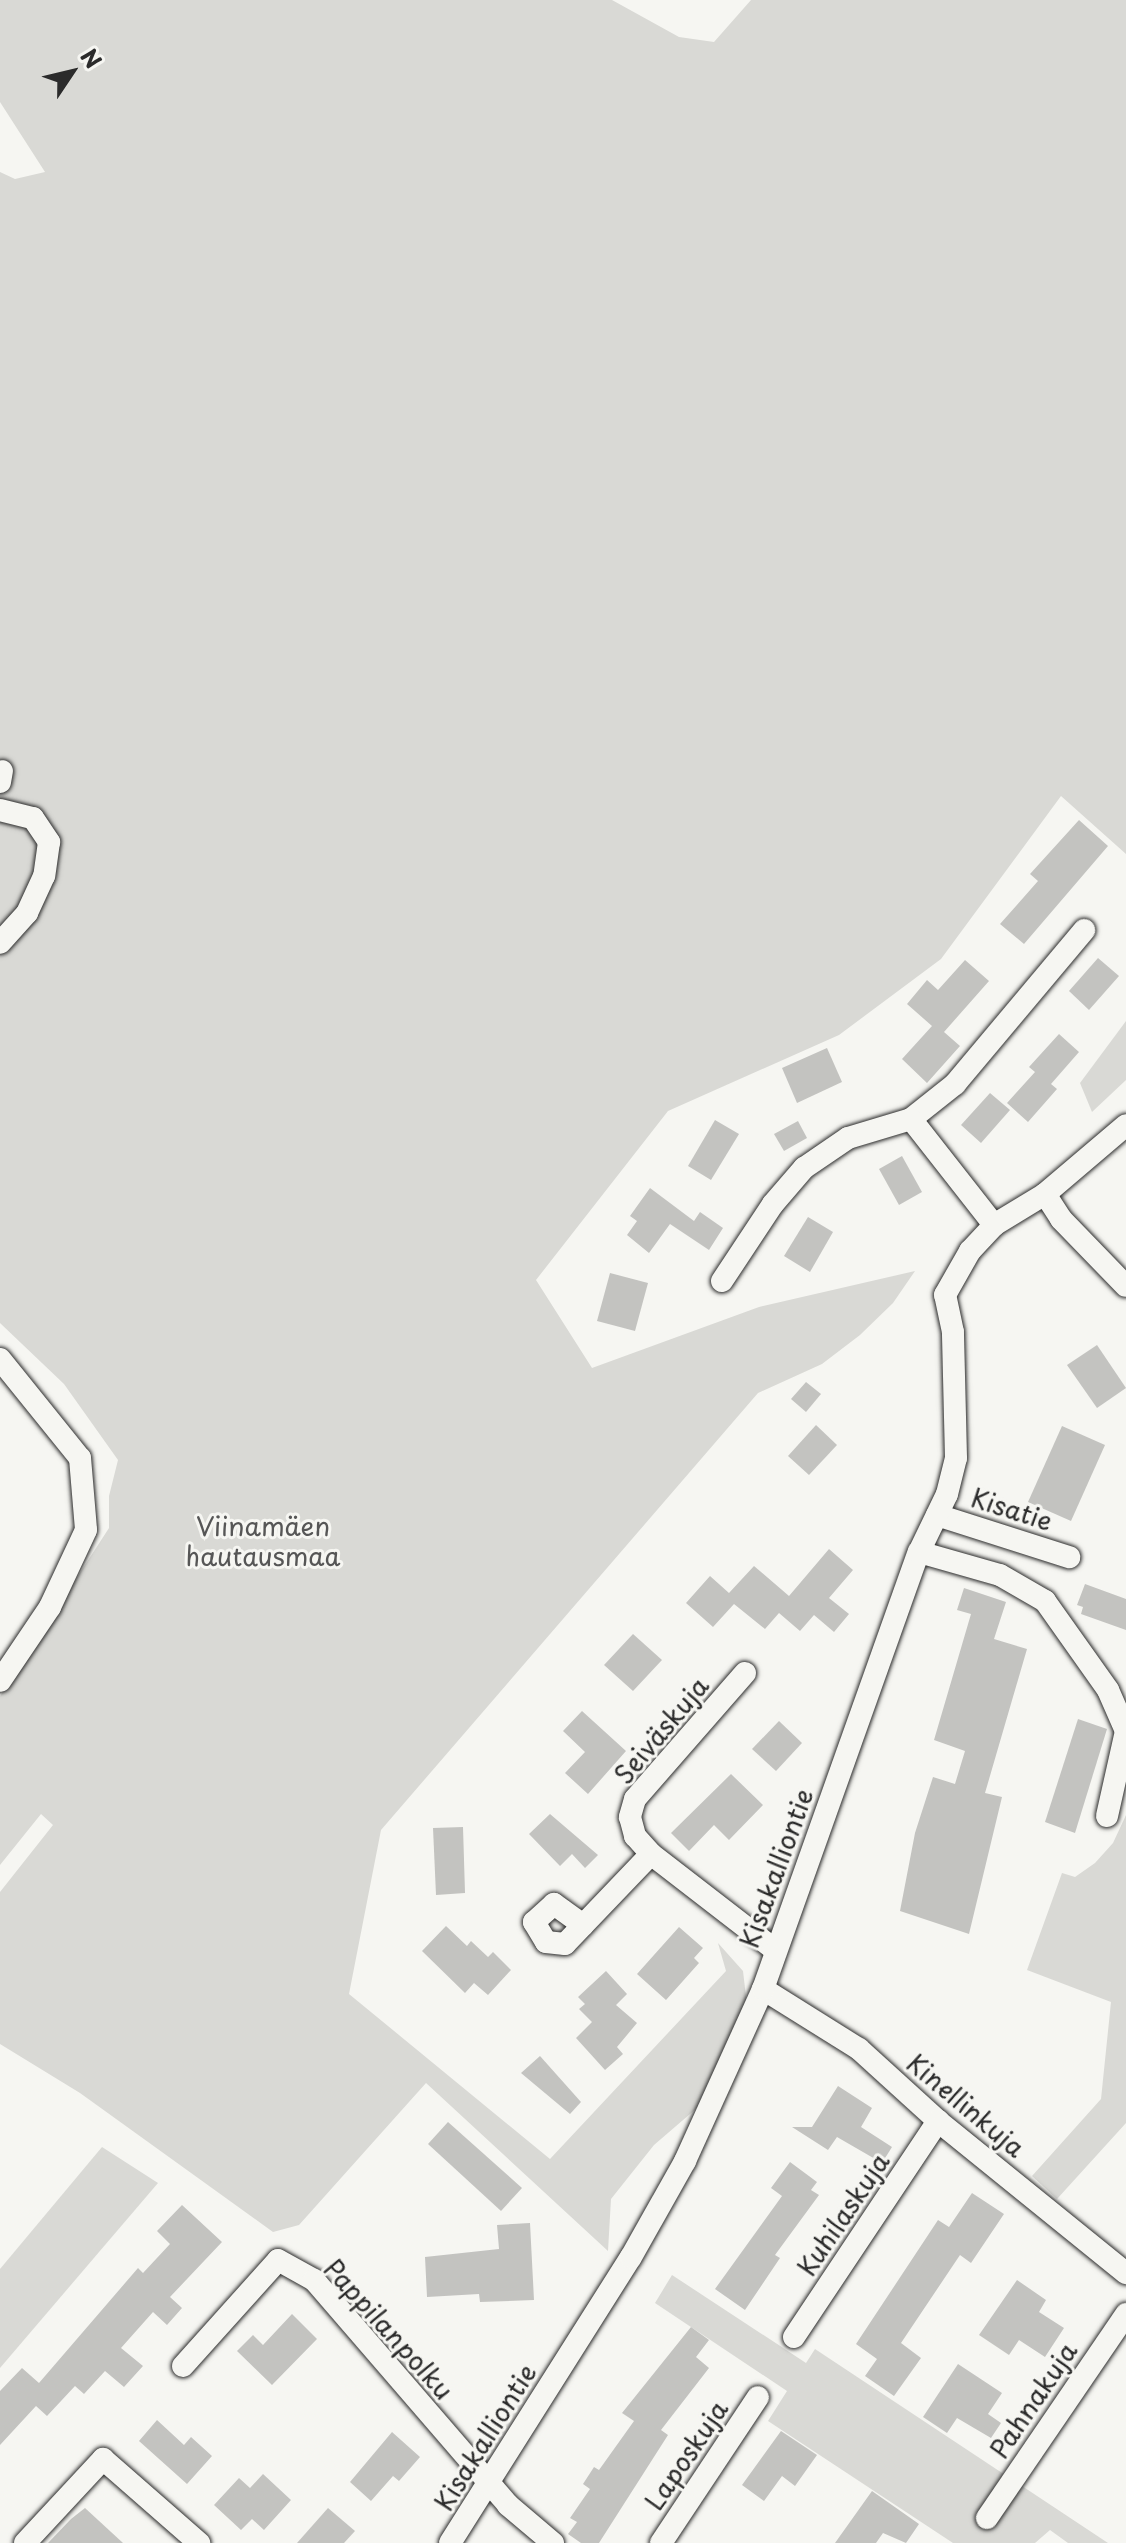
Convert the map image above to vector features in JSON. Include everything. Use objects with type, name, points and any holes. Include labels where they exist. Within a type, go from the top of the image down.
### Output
[{"type":"street","points":[[0,810],[33,818],[49,842],[44,876],[27,913],[0,943]]},
{"type":"street","points":[[722,1281],[773,1204],[804,1168],[848,1138],[911,1119],[955,1084],[1084,930]]},
{"type":"street","points":[[911,1119],[994,1225]]},
{"type":"street","name":"Kisakalliontie","points":[[450,2543],[490,2483],[685,2161],[763,1989],[919,1552],[937,1515],[956,1458],[953,1332],[945,1295],[970,1251],[994,1225],[1045,1194],[1126,1125]]},
{"type":"street","points":[[1045,1194],[1061,1219],[1126,1286]]},
{"type":"street","points":[[0,1359],[80,1458],[86,1530],[50,1607],[0,1681]]},
{"type":"street","name":"Kisatie","points":[[937,1515],[1069,1557]]},
{"type":"street","points":[[919,1552],[1000,1575],[1045,1601],[1108,1690],[1126,1731],[1107,1816]]},
{"type":"street","name":"Seiväskuja","points":[[745,1673],[635,1799],[630,1817],[635,1836],[651,1854],[775,1950]]},
{"type":"street","points":[[583,1925],[651,1854]]},
{"type":"street","name":"Kinellinkuja","points":[[763,1989],[859,2049],[938,2121],[1126,2273]]},
{"type":"street","name":"Kuhilaskuja","points":[[794,2337],[938,2121]]},
{"type":"street","name":"Pappilanpolku","points":[[183,2366],[278,2260],[314,2280],[490,2483],[553,2543]]},
{"type":"street","name":"Pahnakuja","points":[[987,2518],[1126,2314]]},
{"type":"street","name":"Laposkuja","points":[[661,2543],[758,2397]]},
{"type":"street","points":[[25,2543],[103,2459],[199,2543]]},
{"type":"green space","name":"Viinamäen hautausmaa","points":[[0,0],[612,0],[679,37],[714,42],[751,0],[1126,0],[1126,854],[1061,796],[941,959],[839,1035],[668,1111],[536,1280],[592,1368],[759,1307],[915,1271],[893,1303],[860,1335],[822,1364],[758,1393],[381,1830],[349,1994],[550,2159],[726,1971],[718,1943],[743,1971],[747,2005],[697,2108],[654,2145],[611,2199],[608,2251],[426,2083],[299,2225],[273,2232],[80,2093],[0,2044],[0,1892],[53,1825],[41,1814],[0,1865],[0,1696],[109,1528],[109,1496],[118,1460],[64,1384],[0,1323],[0,172],[15,179],[45,172],[0,102]]},
{"type":"green space","points":[[1126,1021],[1126,1080],[1092,1112],[1080,1083]]},
{"type":"green space","points":[[1126,1815],[1126,2123],[1057,2199],[1032,2176],[1101,2099],[1111,2002],[1027,1970],[1062,1873],[1075,1877],[1095,1863],[1113,1843]]},
{"type":"green space","points":[[102,2147],[158,2183],[0,2368],[0,2269]]},
{"type":"green space","points":[[672,2275],[806,2363],[815,2349],[1108,2543],[1068,2543],[1050,2530],[1035,2543],[953,2543],[768,2421],[787,2391],[655,2303]]},
{"type":"building","points":[[1079,820],[1108,846],[1024,944],[1000,924],[1038,881],[1030,874]]},
{"type":"building","points":[[1098,958],[1119,976],[1089,1010],[1069,991]]},
{"type":"building","points":[[965,960],[989,981],[944,1032],[960,1046],[927,1083],[902,1059],[932,1026],[907,1004],[927,980],[938,990]]},
{"type":"building","points":[[1059,1034],[1079,1052],[1051,1084],[1057,1089],[1028,1122],[1007,1103],[1035,1072],[1029,1067]]},
{"type":"building","points":[[827,1048],[842,1082],[797,1103],[782,1068]]},
{"type":"building","points":[[990,1093],[1010,1110],[981,1143],[961,1125]]},
{"type":"building","points":[[715,1120],[739,1134],[711,1180],[688,1166]]},
{"type":"building","points":[[798,1121],[807,1138],[784,1151],[774,1134]]},
{"type":"building","points":[[902,1156],[922,1192],[899,1205],[879,1169]]},
{"type":"building","points":[[650,1188],[694,1221],[700,1212],[723,1228],[709,1250],[670,1224],[649,1253],[627,1235],[637,1221],[630,1216]]},
{"type":"building","points":[[808,1217],[833,1232],[810,1272],[784,1256]]},
{"type":"building","points":[[610,1273],[648,1283],[635,1331],[597,1321]]},
{"type":"building","points":[[1097,1345],[1126,1388],[1097,1408],[1067,1365]]},
{"type":"building","points":[[806,1382],[821,1394],[806,1412],[791,1399]]},
{"type":"building","points":[[816,1425],[837,1445],[809,1475],[788,1456]]},
{"type":"building","points":[[1062,1426],[1105,1445],[1071,1521],[1028,1502]]},
{"type":"building","points":[[829,1549],[853,1570],[829,1598],[849,1614],[834,1632],[814,1615],[800,1631],[779,1613],[765,1629],[734,1604],[713,1627],[686,1603],[710,1576],[729,1593],[754,1566],[789,1596]]},
{"type":"building","points":[[1085,1584],[1126,1599],[1126,1630],[1081,1614],[1083,1607],[1077,1605]]},
{"type":"building","points":[[964,1588],[1006,1602],[994,1639],[1027,1649],[985,1793],[1002,1797],[969,1934],[900,1911],[915,1833],[933,1777],[955,1784],[965,1751],[934,1740],[971,1614],[957,1610]]},
{"type":"building","points":[[633,1634],[662,1660],[633,1691],[604,1665]]},
{"type":"building","points":[[582,1711],[626,1751],[588,1794],[565,1773],[585,1752],[563,1731]]},
{"type":"building","points":[[1078,1719],[1107,1729],[1075,1833],[1045,1822]]},
{"type":"building","points":[[779,1721],[802,1743],[776,1771],[752,1749]]},
{"type":"building","points":[[731,1774],[763,1805],[729,1840],[714,1825],[689,1851],[671,1833]]},
{"type":"building","points":[[550,1814],[598,1855],[585,1868],[572,1854],[560,1866],[529,1834]]},
{"type":"building","points":[[463,1827],[465,1893],[436,1895],[433,1828]]},
{"type":"building","points":[[446,1926],[467,1946],[471,1941],[488,1957],[493,1952],[511,1970],[488,1995],[474,1983],[465,1993],[422,1951]]},
{"type":"building","points":[[679,1927],[703,1948],[694,1958],[699,1963],[666,2000],[637,1974]]},
{"type":"building","points":[[606,1971],[627,1994],[616,2005],[637,2023],[617,2047],[623,2054],[605,2070],[576,2038],[592,2022],[579,2009],[585,2004],[578,1997]]},
{"type":"building","points":[[540,2056],[581,2102],[570,2114],[521,2073]]},
{"type":"building","points":[[838,2086],[872,2108],[861,2127],[892,2147],[882,2163],[837,2137],[828,2150],[792,2127],[812,2127]]},
{"type":"building","points":[[448,2122],[522,2188],[501,2211],[428,2144]]},
{"type":"building","points":[[790,2162],[817,2182],[811,2190],[819,2195],[775,2255],[780,2258],[745,2310],[715,2289],[782,2196],[771,2188]]},
{"type":"building","points":[[972,2193],[1004,2214],[971,2263],[960,2255],[901,2343],[921,2358],[894,2396],[865,2376],[877,2359],[856,2344],[938,2220],[949,2227]]},
{"type":"building","points":[[182,2205],[222,2242],[170,2297],[182,2308],[167,2325],[153,2312],[121,2348],[143,2366],[124,2387],[105,2371],[84,2394],[75,2386],[47,2416],[36,2406],[0,2445],[0,2391],[22,2368],[39,2383],[138,2268],[143,2273],[170,2244],[157,2231]]},
{"type":"building","points":[[530,2223],[534,2300],[480,2302],[479,2294],[427,2297],[425,2257],[499,2249],[497,2225]]},
{"type":"building","points":[[1017,2280],[1046,2300],[1039,2312],[1064,2328],[1045,2357],[1019,2340],[1009,2355],[979,2335]]},
{"type":"building","points":[[292,2314],[317,2339],[272,2385],[237,2351],[253,2335],[263,2345]]},
{"type":"building","points":[[691,2327],[709,2340],[696,2357],[709,2368],[661,2430],[668,2435],[599,2543],[581,2543],[568,2534],[577,2522],[570,2518],[590,2489],[583,2484],[594,2467],[599,2470],[634,2421],[622,2413]]},
{"type":"building","points":[[958,2364],[1002,2393],[988,2414],[1001,2423],[991,2438],[957,2418],[947,2433],[923,2417]]},
{"type":"building","points":[[157,2420],[184,2445],[191,2437],[212,2456],[187,2484],[139,2441]]},
{"type":"building","points":[[781,2431],[817,2455],[795,2486],[782,2476],[764,2501],[742,2485]]},
{"type":"building","points":[[392,2432],[420,2457],[399,2481],[393,2476],[371,2501],[350,2482]]},
{"type":"building","points":[[263,2474],[291,2500],[264,2530],[252,2519],[241,2530],[214,2505],[239,2478],[250,2488]]},
{"type":"building","points":[[872,2491],[919,2524],[906,2543],[883,2533],[876,2543],[835,2543]]},
{"type":"building","points":[[85,2508],[123,2543],[48,2543]]},
{"type":"building","points":[[328,2508],[355,2531],[344,2543],[297,2543]]}]
